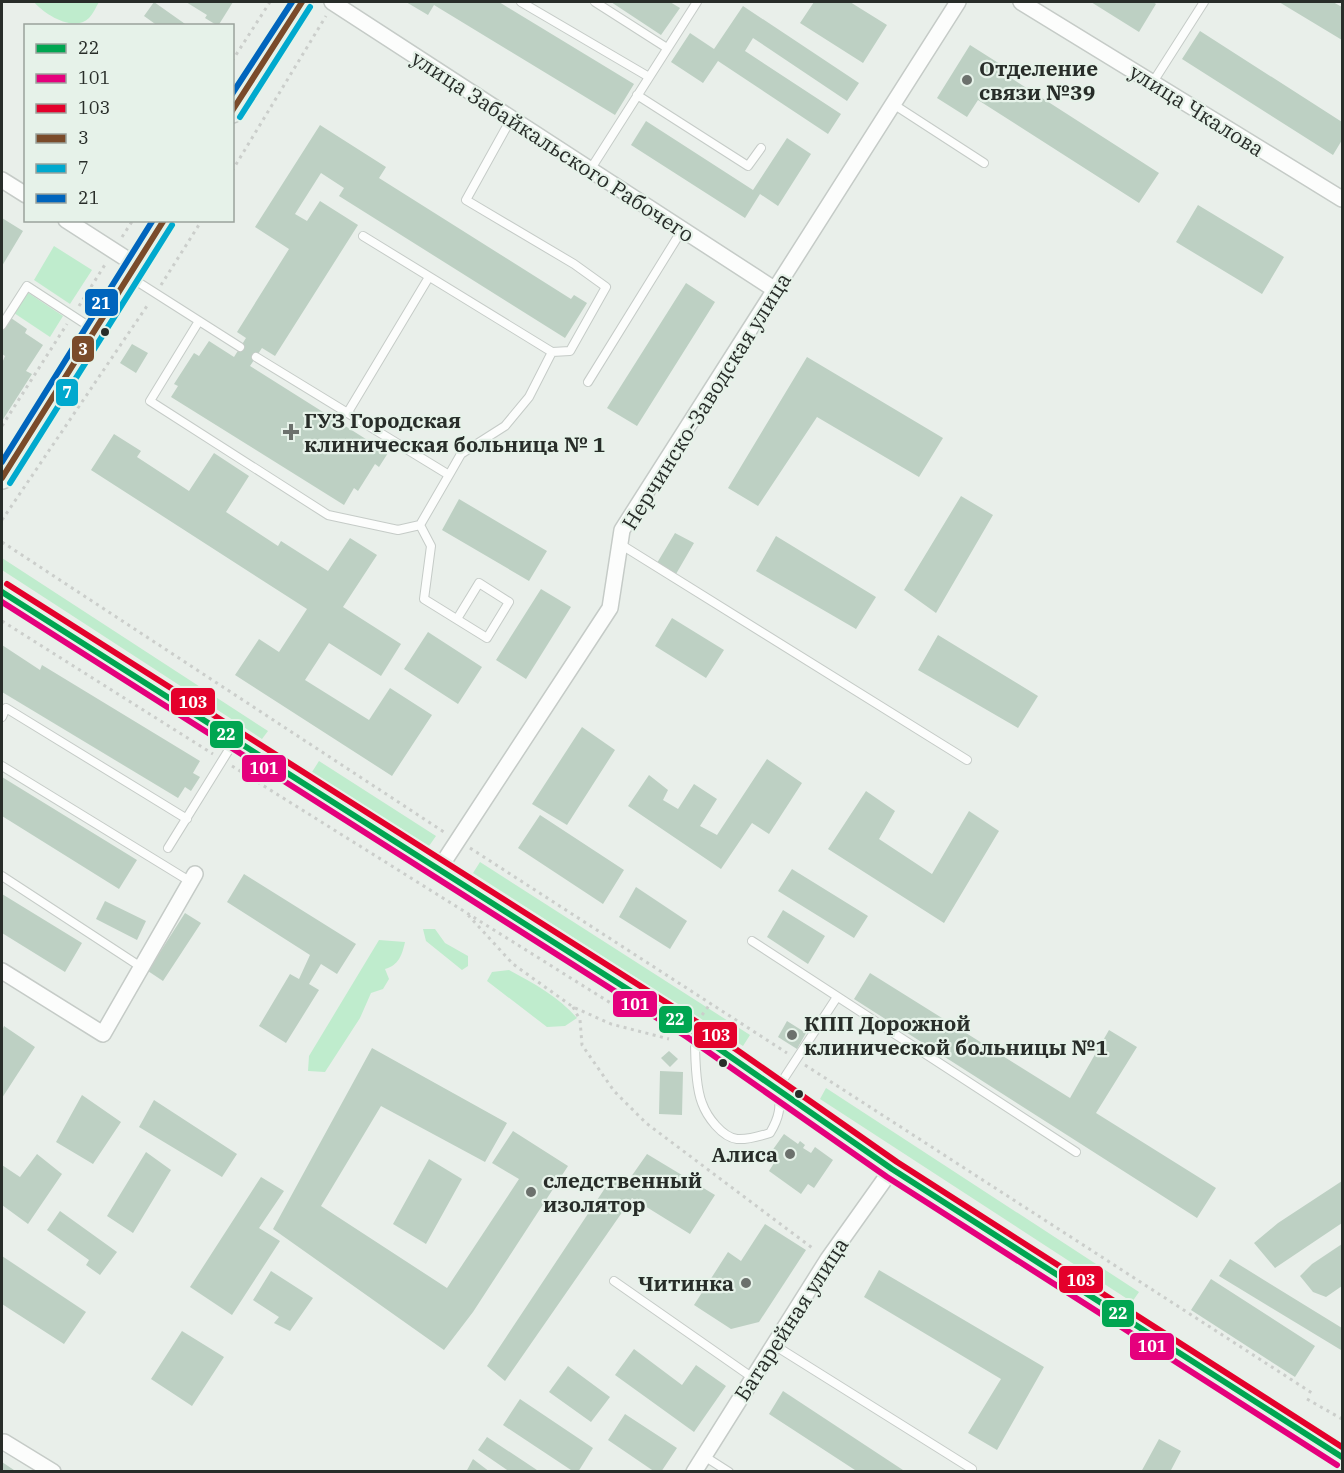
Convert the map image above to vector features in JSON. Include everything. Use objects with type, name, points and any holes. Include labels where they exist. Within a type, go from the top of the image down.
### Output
[{"type":"main road","points":[[234,109],[302,2]]},
{"type":"main road","points":[[2,478],[163,222]]},
{"type":"main road","points":[[2,592],[695,1033],[892,1169],[1342,1457]]},
{"type":"street","name":"улица Забайкальского Рабочего","points":[[333,2],[774,289]]},
{"type":"street","name":"Нерчинско-Заводская улица","points":[[439,869],[610,608],[622,530],[958,2]]},
{"type":"street","name":"улица Чкалова","points":[[1021,2],[1342,199]]},
{"type":"street","points":[[2,180],[24,194]]},
{"type":"street","points":[[69,222],[132,271]]},
{"type":"street","points":[[2,971],[103,1034],[193,878]]},
{"type":"street","name":"Батарейная улица","points":[[694,1472],[828,1259],[892,1169]]},
{"type":"street","points":[[2,1443],[4,1442],[53,1472]]},
{"type":"lane","points":[[521,2],[649,77]]},
{"type":"lane","points":[[595,2],[667,48]]},
{"type":"lane","points":[[590,171],[697,2]]},
{"type":"lane","points":[[1153,82],[1204,2]]},
{"type":"lane","points":[[637,95],[748,166],[761,148]]},
{"type":"lane","points":[[893,104],[984,163]]},
{"type":"lane","points":[[363,236],[552,352],[570,351],[606,287],[574,264],[466,200],[511,119]]},
{"type":"lane","points":[[588,382],[682,230]]},
{"type":"lane","points":[[132,271],[155,294],[240,347]]},
{"type":"lane","points":[[348,412],[429,277]]},
{"type":"lane","points":[[2,326],[27,286],[94,330]]},
{"type":"lane","points":[[199,321],[150,401],[328,515],[398,530],[420,525],[461,454],[504,426],[529,397],[552,352]]},
{"type":"lane","points":[[256,357],[449,475]]},
{"type":"lane","points":[[420,525],[431,546],[424,599],[487,638],[509,602],[479,583],[457,619]]},
{"type":"lane","points":[[620,544],[967,760]]},
{"type":"lane","points":[[2,717],[6,708],[187,819]]},
{"type":"lane","points":[[168,848],[236,739]]},
{"type":"lane","points":[[2,766],[193,878]]},
{"type":"lane","points":[[2,876],[141,967]]},
{"type":"lane","points":[[752,941],[1076,1152]]},
{"type":"lane","points":[[695,1033],[695,1056],[701,1103],[718,1129],[736,1139],[756,1137],[770,1132],[779,1117],[777,1089],[837,997]]},
{"type":"lane","points":[[614,1281],[753,1378]]},
{"type":"lane","points":[[774,1345],[972,1469]]},
{"type":"lane","points":[[704,1456],[729,1472]]},
{"type":"path","points":[[234,58],[270,2]]},
{"type":"path","points":[[234,168],[333,2]]},
{"type":"path","points":[[2,520],[155,294],[201,222]]},
{"type":"path","points":[[2,542],[1312,1393]]},
{"type":"path","points":[[2,621],[640,1021]]},
{"type":"path","points":[[464,911],[513,964],[573,1007],[611,1024],[669,1039]]},
{"type":"path","points":[[573,1007],[580,1020],[582,1046],[614,1091],[646,1123],[828,1259]]},
{"type":"path","points":[[650,1027],[695,1056]]},
{"type":"path","points":[[1307,1399],[1342,1419]]},
{"type":"green space","points":[[34,2],[99,2],[89,18],[75,24],[52,16]]},
{"type":"green space","points":[[54,246],[92,270],[70,304],[34,280]]},
{"type":"green space","points":[[27,292],[63,316],[50,337],[14,313]]},
{"type":"green space","points":[[2,558],[268,731],[262,739],[2,570]]},
{"type":"green space","points":[[319,761],[436,836],[429,846],[312,772]]},
{"type":"green space","points":[[480,862],[750,1035],[743,1046],[473,873]]},
{"type":"green space","points":[[423,929],[435,929],[445,943],[468,956],[468,966],[462,970],[426,941]]},
{"type":"green space","points":[[379,940],[405,942],[399,959],[394,965],[385,969],[389,979],[383,989],[371,993],[360,1018],[325,1072],[308,1071],[309,1056]]},
{"type":"green space","points":[[509,970],[554,997],[577,1018],[565,1026],[547,1027],[487,981],[492,972]]},
{"type":"green space","points":[[826,1088],[1139,1292],[1132,1302],[820,1099]]},
{"type":"building","points":[[154,2],[185,24],[155,24],[144,16]]},
{"type":"building","points":[[186,2],[233,2],[219,24],[205,18],[207,15]]},
{"type":"building","points":[[406,2],[499,2],[634,84],[615,115],[434,5],[428,15]]},
{"type":"building","points":[[611,2],[670,2],[680,8],[661,35]]},
{"type":"building","points":[[814,2],[850,2],[887,25],[863,63],[800,23]]},
{"type":"building","points":[[1091,2],[1153,2],[1156,4],[1139,32]]},
{"type":"building","points":[[1279,2],[1333,2],[1342,7],[1342,40]]},
{"type":"building","points":[[743,6],[859,83],[847,101],[753,38],[745,51],[841,114],[828,134],[718,61],[703,83],[671,62],[690,33],[714,49]]},
{"type":"building","points":[[1200,31],[1342,122],[1342,140],[1333,155],[1182,59]]},
{"type":"building","points":[[970,45],[1000,64],[997,69],[1159,173],[1139,203],[978,100],[967,117],[937,98]]},
{"type":"building","points":[[646,121],[753,190],[787,138],[811,154],[778,206],[760,194],[745,218],[631,145]]},
{"type":"building","points":[[320,125],[386,167],[379,178],[571,299],[574,295],[587,303],[565,338],[339,196],[344,188],[321,173],[295,214],[307,221],[320,201],[358,225],[275,356],[262,348],[250,366],[388,453],[379,467],[375,464],[358,491],[354,488],[344,505],[171,397],[178,386],[174,384],[194,353],[199,356],[209,341],[234,357],[246,338],[237,332],[289,249],[255,227]]},
{"type":"building","points":[[1198,205],[1284,257],[1262,294],[1176,242]]},
{"type":"building","points":[[2,218],[23,231],[2,266]]},
{"type":"building","points":[[686,283],[715,302],[637,426],[607,408]]},
{"type":"building","points":[[11,318],[27,329],[25,333],[43,345],[26,371],[32,374],[2,421],[2,363],[5,356],[2,354],[2,332]]},
{"type":"building","points":[[132,344],[148,353],[136,373],[120,363]]},
{"type":"building","points":[[807,357],[943,438],[919,477],[817,417],[758,506],[728,488]]},
{"type":"building","points":[[114,434],[141,451],[137,457],[189,491],[214,453],[249,476],[226,512],[278,546],[281,541],[328,571],[350,538],[377,555],[343,607],[401,644],[381,676],[329,643],[305,680],[369,720],[390,688],[432,715],[392,776],[235,675],[259,639],[279,652],[307,609],[91,470]]},
{"type":"building","points":[[961,496],[993,515],[936,613],[904,590]]},
{"type":"building","points":[[459,499],[547,551],[529,581],[442,530]]},
{"type":"building","points":[[675,533],[694,543],[676,574],[657,563]]},
{"type":"building","points":[[776,536],[876,597],[856,629],[756,571]]},
{"type":"building","points":[[541,589],[571,607],[526,679],[496,660]]},
{"type":"building","points":[[672,618],[724,650],[706,678],[655,646]]},
{"type":"building","points":[[428,632],[482,667],[458,704],[404,669]]},
{"type":"building","points":[[938,635],[1038,696],[1018,728],[918,670]]},
{"type":"building","points":[[2,645],[40,670],[42,665],[200,761],[193,773],[200,777],[191,791],[185,787],[178,798],[2,692]]},
{"type":"building","points":[[582,727],[615,750],[567,825],[532,804]]},
{"type":"building","points":[[767,759],[802,783],[769,834],[752,823],[721,869],[628,806],[649,775],[668,790],[663,800],[678,809],[694,784],[717,799],[700,826],[717,835]]},
{"type":"building","points":[[2,777],[137,860],[119,889],[2,816]]},
{"type":"building","points":[[866,791],[895,811],[879,839],[932,874],[969,811],[999,831],[944,923],[828,849]]},
{"type":"building","points":[[540,815],[624,870],[603,904],[518,848]]},
{"type":"building","points":[[792,869],[868,916],[854,938],[778,891]]},
{"type":"building","points":[[244,874],[356,944],[337,974],[321,964],[309,984],[319,990],[286,1043],[259,1026],[290,974],[299,979],[310,955],[227,902]]},
{"type":"building","points":[[636,887],[687,921],[670,949],[619,917]]},
{"type":"building","points":[[2,894],[82,943],[65,972],[2,933]]},
{"type":"building","points":[[105,901],[146,921],[137,940],[96,919]]},
{"type":"building","points":[[783,910],[825,936],[808,964],[767,937]]},
{"type":"building","points":[[185,913],[201,923],[163,981],[148,971]]},
{"type":"building","points":[[870,973],[1070,1098],[1109,1030],[1137,1047],[1096,1113],[1216,1188],[1197,1218],[854,999]]},
{"type":"building","name":"КПП Дорожной клинической больницы №1","points":[[787,1021],[806,1033],[797,1049],[778,1037]]},
{"type":"building","points":[[4,1026],[35,1047],[2,1098],[2,1031]]},
{"type":"building","name":"следственный изолятор","points":[[372,1048],[507,1123],[485,1162],[381,1106],[321,1206],[447,1288],[519,1179],[492,1163],[513,1131],[568,1166],[473,1312],[444,1350],[273,1229]]},
{"type":"building","points":[[669,1051],[678,1059],[670,1067],[661,1058]]},
{"type":"building","points":[[660,1071],[683,1072],[682,1115],[659,1114]]},
{"type":"building","points":[[82,1095],[121,1122],[93,1164],[56,1142]]},
{"type":"building","points":[[154,1100],[237,1154],[222,1177],[139,1127]]},
{"type":"building","points":[[784,1134],[798,1144],[800,1141],[805,1145],[803,1148],[811,1153],[815,1147],[833,1160],[814,1188],[808,1184],[801,1194],[769,1171],[776,1160],[769,1155]]},
{"type":"building","points":[[146,1152],[171,1170],[133,1233],[107,1216]]},
{"type":"building","points":[[37,1154],[62,1174],[28,1224],[2,1205],[2,1165],[20,1177]]},
{"type":"building","points":[[647,1154],[715,1195],[690,1234],[632,1198],[505,1381],[487,1366],[613,1176],[626,1184]]},
{"type":"building","points":[[429,1159],[462,1179],[426,1244],[393,1224]]},
{"type":"building","points":[[261,1177],[284,1191],[259,1228],[280,1241],[232,1315],[190,1287]]},
{"type":"building","points":[[1342,1181],[1342,1223],[1275,1268],[1254,1243],[1278,1223]]},
{"type":"building","points":[[60,1211],[117,1252],[100,1275],[86,1265],[89,1260],[47,1230]]},
{"type":"building","name":"Читинка","points":[[765,1224],[806,1250],[759,1322],[731,1329],[694,1305],[728,1252],[741,1261]]},
{"type":"building","points":[[1342,1244],[1342,1286],[1326,1297],[1313,1292],[1300,1276],[1312,1264]]},
{"type":"building","points":[[2,1256],[86,1312],[64,1344],[2,1304]]},
{"type":"building","points":[[1230,1259],[1342,1328],[1341,1350],[1219,1276]]},
{"type":"building","points":[[879,1270],[1044,1367],[997,1450],[968,1433],[1001,1379],[864,1297]]},
{"type":"building","points":[[271,1271],[313,1298],[290,1331],[274,1323],[279,1317],[253,1300]]},
{"type":"building","points":[[1211,1279],[1315,1346],[1295,1377],[1191,1310]]},
{"type":"building","points":[[182,1331],[224,1357],[192,1406],[151,1379]]},
{"type":"building","points":[[634,1349],[682,1385],[696,1365],[726,1386],[694,1432],[615,1375]]},
{"type":"building","points":[[568,1366],[610,1397],[591,1422],[549,1392]]},
{"type":"building","points":[[783,1391],[906,1472],[858,1472],[769,1414]]},
{"type":"building","points":[[520,1399],[593,1448],[578,1472],[574,1472],[503,1425]]},
{"type":"building","points":[[625,1414],[677,1448],[661,1472],[655,1472],[608,1440]]},
{"type":"building","points":[[487,1437],[540,1472],[510,1472],[478,1450]]},
{"type":"building","points":[[1159,1439],[1181,1451],[1170,1472],[1141,1472]]},
{"type":"building","points":[[473,1459],[490,1472],[466,1472]]},
{"type":"building","points":[[2,1462],[17,1472],[2,1472]]},
{"type":"transit line","name":"21","points":[[234,91],[292,2]]},
{"type":"transit line","name":"3","points":[[234,108],[302,2]]},
{"type":"transit line","name":"7","points":[[240,117],[310,7]]},
{"type":"transit line","name":"21","points":[[2,462],[152,222]]},
{"type":"transit line","name":"3","points":[[2,478],[163,222]]},
{"type":"transit line","name":"7","points":[[10,483],[172,225]]},
{"type":"transit line","name":"103","points":[[7,584],[697,1022],[897,1162],[1342,1447]]},
{"type":"transit line","name":"22","points":[[2,592],[692,1030],[892,1169],[1342,1457]]},
{"type":"transit line","name":"101","points":[[2,602],[687,1037],[887,1177],[1337,1465]]},
{"type":"place","name":"Отделение связи №39","points":[[967,80]]},
{"type":"place","name":"ГУЗ Городская клиническая больница № 1","points":[[291,432]]},
{"type":"place","name":"КПП Дорожной клинической больницы №1","points":[[792,1035]]},
{"type":"place","name":"Алиса","points":[[790,1154]]},
{"type":"place","name":"следственный изолятор","points":[[531,1192]]},
{"type":"place","name":"Читинка","points":[[746,1283]]}]
